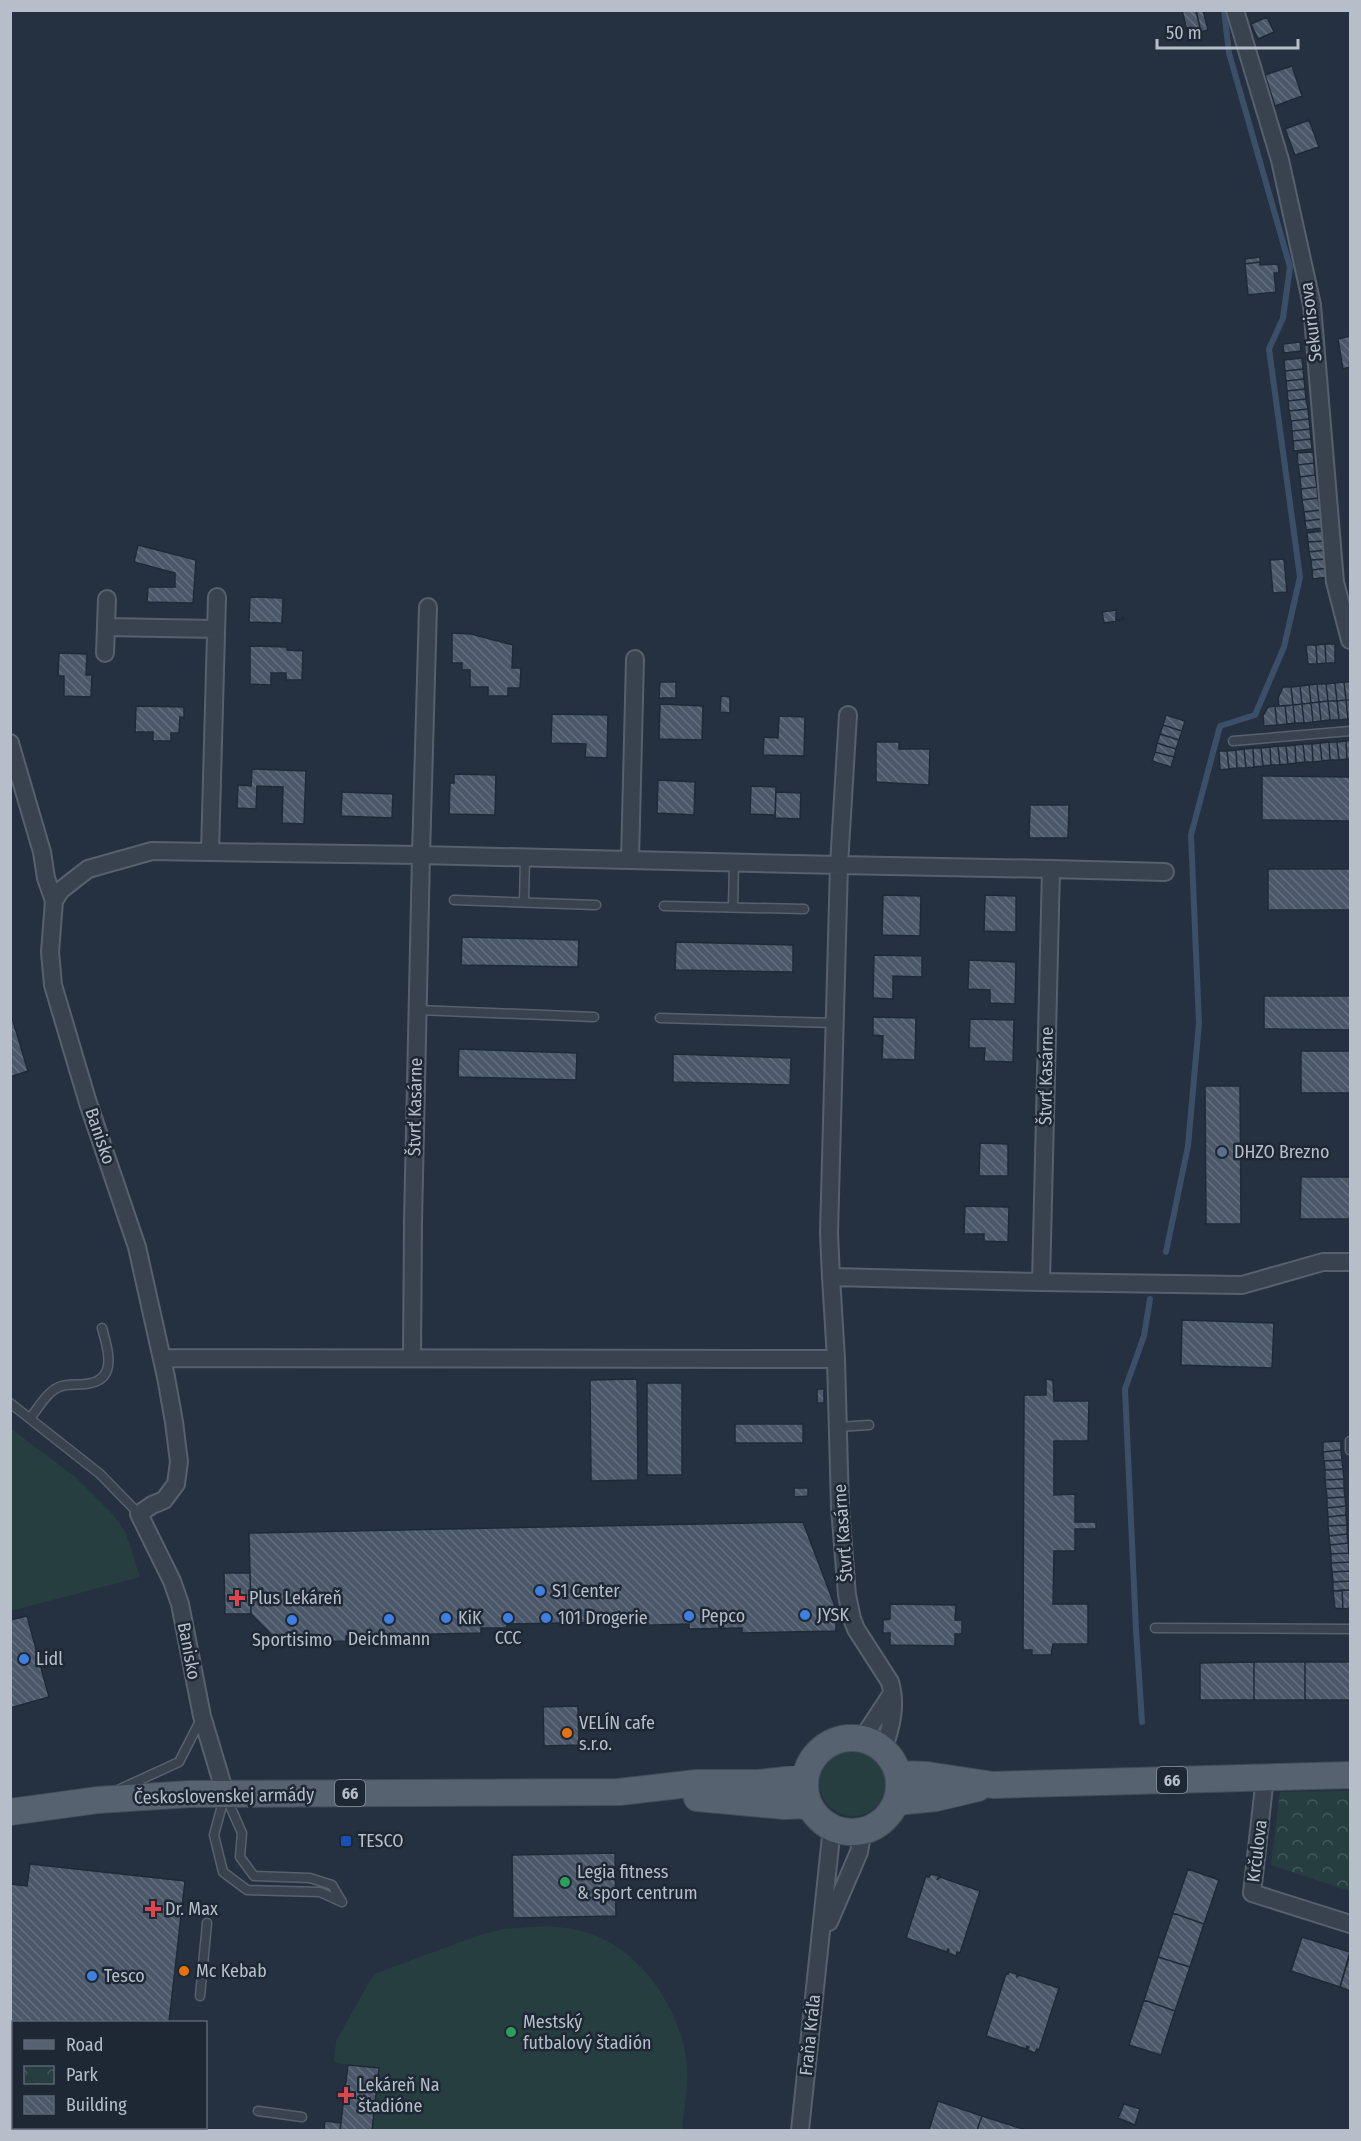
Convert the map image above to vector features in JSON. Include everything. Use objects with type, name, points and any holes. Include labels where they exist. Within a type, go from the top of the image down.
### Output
[{"type":"main road","points":[[839,1740],[872,1744],[892,1761],[898,1774],[899,1787],[896,1802],[884,1819],[863,1830],[848,1831],[832,1827],[819,1818],[809,1805],[805,1791],[805,1778],[812,1758],[825,1746],[839,1740]]},
{"type":"main road","name":"66","points":[[898,1774],[927,1775],[993,1785],[1350,1775]]},
{"type":"main road","name":"Československej armády","points":[[619,1791],[697,1783],[759,1784],[805,1778]]},
{"type":"main road","name":"66","points":[[896,1802],[936,1798],[993,1785]]},
{"type":"main road","name":"Československej armády","points":[[10,1812],[98,1800],[225,1793],[619,1791],[785,1806],[809,1805]]},
{"type":"street","name":"Sekurisova","points":[[1235,10],[1280,160],[1312,305],[1335,582],[1350,640]]},
{"type":"street","points":[[210,852],[217,597]]},
{"type":"street","points":[[105,653],[107,599]]},
{"type":"street","name":"Štvrť Kasárne","points":[[412,1358],[428,607]]},
{"type":"street","points":[[106,627],[216,629]]},
{"type":"street","points":[[630,860],[636,659]]},
{"type":"street","points":[[839,866],[848,715]]},
{"type":"street","name":"Banisko","points":[[10,743],[54,902],[50,952],[53,985],[88,1103],[137,1247],[174,1422],[179,1462],[176,1484],[164,1500],[152,1505],[140,1515],[172,1581],[180,1604],[202,1716],[225,1793]]},
{"type":"street","points":[[54,902],[61,890],[88,869],[152,851],[1165,872]]},
{"type":"street","name":"Štvrť Kasárne","points":[[839,866],[829,1233],[836,1359],[840,1508],[850,1610],[856,1629],[893,1690],[891,1695],[893,1715],[872,1744]]},
{"type":"street","name":"Štvrť Kasárne","points":[[1041,1282],[1051,869]]},
{"type":"street","points":[[831,1277],[1242,1285],[1323,1262],[1350,1262]]},
{"type":"street","points":[[162,1358],[836,1359]]},
{"type":"street","points":[[872,1744],[891,1695]]},
{"type":"street","name":"Krčulova","points":[[1265,1777],[1252,1893],[1350,1924]]},
{"type":"street","name":"Fraňa Kráľa","points":[[800,2130],[810,2017],[821,1940],[832,1827]]},
{"type":"street","name":"Fraňa Kráľa","points":[[821,1940],[859,1852],[863,1830]]},
{"type":"lane","points":[[1233,741],[1350,731]]},
{"type":"lane","points":[[524,903],[525,858]]},
{"type":"lane","points":[[733,907],[734,863]]},
{"type":"lane","points":[[454,900],[596,905]]},
{"type":"lane","points":[[664,906],[804,909]]},
{"type":"lane","points":[[418,1010],[594,1017]]},
{"type":"lane","points":[[660,1018],[835,1023]]},
{"type":"lane","points":[[31,1418],[50,1393],[57,1388],[69,1384],[93,1383],[105,1374],[109,1358],[102,1328]]},
{"type":"lane","name":"Banisko","points":[[10,1402],[100,1474],[140,1515]]},
{"type":"lane","points":[[838,1427],[869,1425]]},
{"type":"lane","points":[[1155,1628],[1350,1629]]},
{"type":"lane","points":[[98,1800],[179,1762],[202,1716]]},
{"type":"lane","points":[[225,1793],[242,1833],[240,1857],[254,1876],[310,1878],[332,1885],[342,1902],[320,1893],[247,1890],[223,1872],[214,1835],[225,1793]]},
{"type":"lane","points":[[200,1996],[207,1923]]},
{"type":"lane","points":[[258,2111],[302,2117]]},
{"type":"green space","points":[[10,1428],[74,1476],[114,1516],[126,1533],[140,1577],[11,1611]]},
{"type":"green space","points":[[846,1748],[860,1748],[872,1753],[882,1763],[887,1782],[882,1801],[872,1811],[860,1816],[846,1816],[834,1811],[824,1801],[819,1789],[819,1775],[824,1763],[834,1753]]},
{"type":"green space","points":[[1350,1791],[1350,1891],[1271,1865],[1280,1792]]},
{"type":"green space","name":"Mestský futbalový štadión","points":[[545,1926],[582,1931],[611,1943],[628,1955],[655,1984],[675,2020],[686,2058],[687,2085],[682,2130],[340,2130],[348,2065],[334,2062],[336,2041],[374,1974],[480,1935],[504,1929]]},
{"type":"building","points":[[1182,10],[1196,10],[1201,32],[1188,35]]},
{"type":"building","points":[[1203,10],[1208,30],[1201,32],[1196,11]]},
{"type":"building","points":[[1267,17],[1274,32],[1258,39],[1251,24]]},
{"type":"building","points":[[1292,66],[1302,96],[1275,106],[1265,75]]},
{"type":"building","points":[[1309,120],[1319,147],[1295,155],[1285,129]]},
{"type":"building","points":[[1260,257],[1260,262],[1245,264],[1245,259]]},
{"type":"building","points":[[1260,262],[1260,265],[1278,264],[1279,273],[1274,273],[1276,292],[1248,295],[1245,264]]},
{"type":"building","points":[[1350,336],[1350,367],[1343,369],[1338,339]]},
{"type":"building","points":[[1300,342],[1301,351],[1284,353],[1283,344]]},
{"type":"building","points":[[1302,358],[1303,369],[1285,371],[1284,360]]},
{"type":"building","points":[[1303,369],[1304,379],[1286,381],[1285,371]]},
{"type":"building","points":[[1304,379],[1305,389],[1287,391],[1286,381]]},
{"type":"building","points":[[1305,389],[1306,399],[1288,401],[1287,391]]},
{"type":"building","points":[[1306,399],[1308,409],[1289,411],[1288,401]]},
{"type":"building","points":[[1308,409],[1309,419],[1291,421],[1289,411]]},
{"type":"building","points":[[1309,419],[1310,429],[1292,431],[1291,421]]},
{"type":"building","points":[[1310,429],[1311,439],[1293,441],[1292,431]]},
{"type":"building","points":[[1311,439],[1312,449],[1294,451],[1293,441]]},
{"type":"building","points":[[1313,452],[1314,463],[1298,465],[1297,453]]},
{"type":"building","points":[[1314,463],[1315,475],[1300,477],[1298,465]]},
{"type":"building","points":[[1315,475],[1317,487],[1301,489],[1300,477]]},
{"type":"building","points":[[1317,487],[1318,498],[1302,500],[1301,489]]},
{"type":"building","points":[[1318,498],[1320,510],[1304,512],[1302,500]]},
{"type":"building","points":[[1320,510],[1321,519],[1305,521],[1304,512]]},
{"type":"building","points":[[1321,519],[1322,528],[1306,530],[1305,521]]},
{"type":"building","points":[[1323,531],[1324,541],[1308,542],[1307,533]]},
{"type":"building","points":[[1324,541],[1325,550],[1309,552],[1308,542]]},
{"type":"building","points":[[138,545],[196,560],[193,603],[147,602],[148,587],[175,587],[175,573],[134,562]]},
{"type":"building","points":[[1325,550],[1326,559],[1311,560],[1309,552]]},
{"type":"building","points":[[1284,559],[1287,592],[1273,593],[1270,560]]},
{"type":"building","points":[[1326,559],[1327,568],[1312,570],[1311,560]]},
{"type":"building","points":[[1327,568],[1328,577],[1313,579],[1312,570]]},
{"type":"building","points":[[250,597],[283,598],[282,623],[249,622]]},
{"type":"building","points":[[1116,610],[1116,620],[1123,617],[1124,620],[1104,623],[1102,612]]},
{"type":"building","points":[[452,633],[471,634],[513,645],[512,668],[521,668],[520,688],[508,688],[508,696],[488,696],[488,687],[470,687],[470,670],[462,670],[462,663],[452,663]]},
{"type":"building","points":[[1325,644],[1335,644],[1335,663],[1326,663]]},
{"type":"building","points":[[1325,644],[1326,663],[1317,664],[1316,645]]},
{"type":"building","points":[[1306,645],[1316,645],[1317,664],[1308,664]]},
{"type":"building","points":[[250,646],[287,647],[287,650],[303,651],[302,680],[286,680],[286,673],[271,673],[271,685],[250,684]]},
{"type":"building","points":[[59,653],[87,654],[86,675],[92,675],[91,697],[64,696],[64,676],[58,676]]},
{"type":"building","points":[[660,682],[676,682],[676,698],[659,698]]},
{"type":"building","points":[[1344,682],[1350,682],[1350,700],[1346,700]]},
{"type":"building","points":[[1344,682],[1346,700],[1337,701],[1335,683]]},
{"type":"building","points":[[1335,683],[1337,701],[1328,701],[1326,684]]},
{"type":"building","points":[[1317,684],[1319,702],[1311,703],[1309,685]]},
{"type":"building","points":[[1317,684],[1326,684],[1328,701],[1319,702]]},
{"type":"building","points":[[1309,685],[1311,703],[1302,704],[1300,686]]},
{"type":"building","points":[[1300,686],[1302,704],[1293,705],[1291,687]]},
{"type":"building","points":[[1283,687],[1291,687],[1293,705],[1279,706],[1278,698]]},
{"type":"building","points":[[721,696],[730,697],[730,713],[720,712]]},
{"type":"building","points":[[1346,700],[1350,700],[1350,719],[1348,719]]},
{"type":"building","points":[[1346,700],[1348,719],[1339,720],[1337,701]]},
{"type":"building","points":[[1328,701],[1330,720],[1321,721],[1319,702]]},
{"type":"building","points":[[1328,701],[1337,701],[1339,720],[1330,720]]},
{"type":"building","points":[[1319,702],[1321,721],[1313,722],[1311,703]]},
{"type":"building","points":[[1311,703],[1313,722],[1304,723],[1302,704]]},
{"type":"building","points":[[660,704],[703,706],[702,740],[659,739]]},
{"type":"building","points":[[1302,704],[1304,723],[1295,723],[1293,705]]},
{"type":"building","points":[[1293,705],[1295,723],[1287,724],[1285,706]]},
{"type":"building","points":[[136,706],[184,707],[184,718],[180,717],[179,733],[171,733],[171,741],[153,741],[153,732],[135,732]]},
{"type":"building","points":[[1275,706],[1277,725],[1264,726],[1263,716],[1268,707]]},
{"type":"building","points":[[1275,706],[1285,706],[1287,724],[1277,725]]},
{"type":"building","points":[[552,714],[608,715],[607,758],[585,757],[586,744],[551,743]]},
{"type":"building","points":[[1166,715],[1185,721],[1182,731],[1163,725]]},
{"type":"building","points":[[779,716],[805,717],[804,756],[763,755],[764,737],[778,738]]},
{"type":"building","points":[[1163,725],[1182,731],[1179,740],[1160,734]]},
{"type":"building","points":[[1160,734],[1179,740],[1176,749],[1157,743]]},
{"type":"building","points":[[1350,740],[1350,759],[1347,759],[1346,741]]},
{"type":"building","points":[[1346,741],[1347,759],[1339,760],[1337,742]]},
{"type":"building","points":[[876,742],[899,742],[899,749],[930,749],[929,785],[876,782]]},
{"type":"building","points":[[1329,742],[1330,760],[1322,761],[1320,743]]},
{"type":"building","points":[[1329,742],[1337,742],[1339,760],[1330,760]]},
{"type":"building","points":[[1157,743],[1176,749],[1174,757],[1155,752]]},
{"type":"building","points":[[1320,743],[1322,761],[1313,762],[1312,744]]},
{"type":"building","points":[[1303,744],[1305,762],[1296,763],[1295,745]]},
{"type":"building","points":[[1303,744],[1312,744],[1313,762],[1305,762]]},
{"type":"building","points":[[1295,745],[1296,763],[1288,764],[1286,746]]},
{"type":"building","points":[[1278,746],[1280,765],[1271,765],[1270,747]]},
{"type":"building","points":[[1278,746],[1286,746],[1288,764],[1280,765]]},
{"type":"building","points":[[1270,747],[1271,765],[1263,766],[1261,748]]},
{"type":"building","points":[[1253,748],[1261,748],[1263,766],[1254,767]]},
{"type":"building","points":[[1253,748],[1254,767],[1246,768],[1244,749]]},
{"type":"building","points":[[1244,749],[1246,768],[1237,768],[1236,750]]},
{"type":"building","points":[[1236,750],[1237,768],[1229,769],[1227,751]]},
{"type":"building","points":[[1219,751],[1227,751],[1229,769],[1220,770]]},
{"type":"building","points":[[1155,752],[1174,757],[1171,767],[1152,761]]},
{"type":"building","points":[[252,769],[306,771],[304,824],[282,823],[283,787],[257,786],[256,809],[237,808],[238,785],[251,786]]},
{"type":"building","points":[[454,774],[496,775],[495,815],[449,814],[450,783],[454,783]]},
{"type":"building","points":[[1262,776],[1350,777],[1350,821],[1262,820]]},
{"type":"building","points":[[658,780],[695,782],[694,815],[657,813]]},
{"type":"building","points":[[751,786],[776,787],[775,815],[750,814]]},
{"type":"building","points":[[342,792],[393,794],[392,818],[341,816]]},
{"type":"building","points":[[776,792],[801,793],[800,819],[775,818]]},
{"type":"building","points":[[1030,805],[1069,805],[1068,838],[1029,838]]},
{"type":"building","points":[[1268,869],[1350,869],[1350,910],[1268,910]]},
{"type":"building","points":[[883,895],[921,896],[920,936],[882,935]]},
{"type":"building","points":[[985,895],[1016,896],[1016,932],[984,931]]},
{"type":"building","points":[[462,937],[579,940],[578,967],[461,965]]},
{"type":"building","points":[[676,942],[793,945],[793,972],[675,970]]},
{"type":"building","points":[[874,955],[922,956],[922,977],[893,976],[893,999],[873,998]]},
{"type":"building","points":[[969,960],[1016,962],[1015,1004],[990,1003],[990,990],[968,989]]},
{"type":"building","points":[[1264,996],[1350,996],[1350,1030],[1264,1029]]},
{"type":"building","points":[[10,1011],[28,1071],[10,1077]]},
{"type":"building","points":[[873,1017],[916,1018],[915,1060],[882,1059],[883,1036],[873,1035]]},
{"type":"building","points":[[970,1019],[1014,1020],[1013,1062],[984,1061],[985,1048],[969,1048]]},
{"type":"building","points":[[459,1049],[577,1053],[576,1080],[458,1077]]},
{"type":"building","points":[[1301,1051],[1350,1051],[1350,1093],[1301,1093]]},
{"type":"building","points":[[673,1054],[791,1058],[790,1085],[673,1082]]},
{"type":"building","points":[[1205,1086],[1240,1086],[1241,1224],[1206,1224]]},
{"type":"building","points":[[980,1143],[1008,1144],[1008,1176],[979,1176]]},
{"type":"building","points":[[1301,1177],[1350,1177],[1350,1219],[1300,1219]]},
{"type":"building","points":[[965,1206],[1009,1207],[1008,1242],[984,1241],[984,1234],[964,1234]]},
{"type":"building","points":[[1182,1320],[1274,1323],[1272,1368],[1181,1365]]},
{"type":"building","points":[[637,1379],[638,1480],[591,1481],[590,1380]]},
{"type":"building","points":[[1046,1379],[1053,1380],[1054,1401],[1089,1401],[1088,1441],[1054,1441],[1054,1495],[1075,1494],[1075,1522],[1096,1522],[1096,1529],[1075,1529],[1075,1551],[1054,1551],[1053,1604],[1088,1604],[1088,1644],[1053,1644],[1051,1655],[1032,1655],[1032,1650],[1023,1650],[1024,1395],[1046,1395]]},
{"type":"building","points":[[647,1383],[682,1383],[682,1475],[647,1475]]},
{"type":"building","points":[[817,1389],[824,1389],[824,1403],[817,1403]]},
{"type":"building","points":[[735,1424],[803,1424],[803,1443],[735,1443]]},
{"type":"building","points":[[1341,1441],[1341,1450],[1323,1452],[1323,1442]]},
{"type":"building","points":[[1341,1450],[1342,1460],[1324,1461],[1323,1452]]},
{"type":"building","points":[[1342,1460],[1343,1469],[1325,1470],[1324,1461]]},
{"type":"building","points":[[1343,1469],[1344,1479],[1325,1480],[1325,1470]]},
{"type":"building","points":[[1344,1479],[1344,1488],[1326,1489],[1325,1480]]},
{"type":"building","points":[[794,1488],[808,1488],[808,1496],[794,1497]]},
{"type":"building","points":[[1344,1488],[1345,1497],[1327,1498],[1326,1489]]},
{"type":"building","points":[[1345,1497],[1346,1506],[1327,1508],[1327,1498]]},
{"type":"building","points":[[1346,1506],[1346,1515],[1328,1517],[1327,1508]]},
{"type":"building","points":[[1346,1515],[1347,1525],[1328,1526],[1328,1517]]},
{"type":"building","name":"S1 Center","points":[[803,1522],[836,1609],[836,1631],[742,1633],[742,1628],[689,1629],[689,1624],[620,1626],[620,1622],[507,1624],[507,1628],[481,1628],[481,1633],[346,1636],[346,1641],[279,1642],[251,1614],[249,1533]]},
{"type":"building","points":[[1347,1525],[1347,1534],[1329,1536],[1328,1526]]},
{"type":"building","points":[[1347,1534],[1348,1543],[1330,1545],[1329,1536]]},
{"type":"building","points":[[1348,1543],[1349,1553],[1331,1554],[1330,1545]]},
{"type":"building","points":[[1349,1553],[1350,1562],[1331,1563],[1331,1554]]},
{"type":"building","points":[[1350,1562],[1350,1571],[1332,1572],[1331,1563]]},
{"type":"building","points":[[1350,1571],[1350,1581],[1333,1582],[1332,1572]]},
{"type":"building","points":[[224,1573],[250,1573],[251,1614],[225,1614]]},
{"type":"building","points":[[1350,1581],[1350,1590],[1333,1591],[1333,1582]]},
{"type":"building","points":[[1342,1590],[1343,1609],[1335,1608],[1333,1591]]},
{"type":"building","points":[[1342,1590],[1350,1590],[1350,1608],[1343,1609]]},
{"type":"building","points":[[890,1604],[956,1605],[955,1620],[962,1620],[962,1634],[955,1634],[955,1646],[890,1645],[890,1633],[883,1633],[883,1620],[890,1619]]},
{"type":"building","name":"Lidl","points":[[27,1616],[49,1697],[10,1708],[10,1620]]},
{"type":"building","points":[[1254,1662],[1305,1662],[1305,1700],[1254,1700]]},
{"type":"building","points":[[1254,1662],[1254,1700],[1200,1700],[1200,1663]]},
{"type":"building","points":[[1305,1662],[1350,1662],[1350,1700],[1305,1700]]},
{"type":"building","points":[[578,1706],[579,1745],[544,1746],[543,1707]]},
{"type":"building","points":[[615,1853],[616,1916],[513,1918],[512,1855]]},
{"type":"building","name":"Tesco","points":[[30,1864],[185,1881],[169,2021],[12,2021],[12,2056],[10,2056],[10,1884],[27,1886]]},
{"type":"building","points":[[1188,1869],[1219,1880],[1204,1924],[1173,1913]]},
{"type":"building","points":[[931,1874],[939,1876],[937,1880],[940,1877],[980,1891],[960,1953],[957,1952],[956,1956],[948,1953],[948,1949],[947,1952],[906,1938],[926,1876],[929,1877]]},
{"type":"building","points":[[1173,1913],[1204,1924],[1190,1967],[1158,1957]]},
{"type":"building","points":[[1302,1937],[1350,1952],[1340,1987],[1291,1971]]},
{"type":"building","points":[[1350,1954],[1350,1991],[1340,1987]]},
{"type":"building","points":[[1158,1957],[1190,1967],[1175,2011],[1144,2000]]},
{"type":"building","points":[[1009,1972],[1017,1974],[1017,1977],[1019,1975],[1059,1988],[1039,2050],[1037,2049],[1035,2053],[1027,2050],[1029,2047],[1027,2046],[1026,2049],[986,2036],[1006,1974]]},
{"type":"building","points":[[1144,2000],[1175,2011],[1161,2055],[1129,2045]]},
{"type":"building","points":[[348,2065],[379,2068],[372,2130],[340,2130]]},
{"type":"building","points":[[10,2101],[12,2102],[12,2129],[207,2130],[10,2130]]},
{"type":"building","points":[[938,2101],[982,2116],[977,2130],[929,2130]]},
{"type":"building","points":[[1124,2104],[1140,2109],[1135,2125],[1118,2118]]},
{"type":"building","points":[[982,2116],[1026,2130],[977,2130]]},
{"type":"building","points":[[325,2121],[341,2123],[340,2130],[324,2130]]},
{"type":"waterway","points":[[1166,1252],[1188,1146],[1199,1023],[1191,835],[1220,726],[1255,715],[1284,647],[1300,577],[1269,349],[1283,318],[1290,267],[1229,53],[1224,10]]},
{"type":"waterway","points":[[1142,1722],[1125,1389],[1144,1336],[1150,1299]]},
{"type":"place","name":"DHZO Brezno","points":[[1222,1152]]},
{"type":"place","name":"S1 Center","points":[[540,1591]]},
{"type":"place","name":"Plus Lekáreň","points":[[237,1598]]},
{"type":"place","name":"JYSK","points":[[805,1615]]},
{"type":"place","name":"Pepco","points":[[689,1616]]},
{"type":"place","name":"KiK","points":[[446,1618]]},
{"type":"place","name":"CCC","points":[[508,1618]]},
{"type":"place","name":"101 Drogerie","points":[[546,1618]]},
{"type":"place","name":"Deichmann","points":[[389,1619]]},
{"type":"place","name":"Sportisimo","points":[[292,1620]]},
{"type":"place","name":"Lidl","points":[[24,1659]]},
{"type":"place","name":"VELÍN cafe s.r.o.","points":[[567,1733]]},
{"type":"place","name":"TESCO","points":[[346,1841]]},
{"type":"place","name":"Legia fitness & sport centrum","points":[[565,1882]]},
{"type":"place","name":"Dr. Max","points":[[153,1909]]},
{"type":"place","name":"Mc Kebab","points":[[184,1971]]},
{"type":"place","name":"Tesco","points":[[92,1976]]},
{"type":"place","name":"Mestský futbalový štadión","points":[[511,2032]]},
{"type":"place","name":"Lekáreň Na štadióne","points":[[346,2095]]}]
